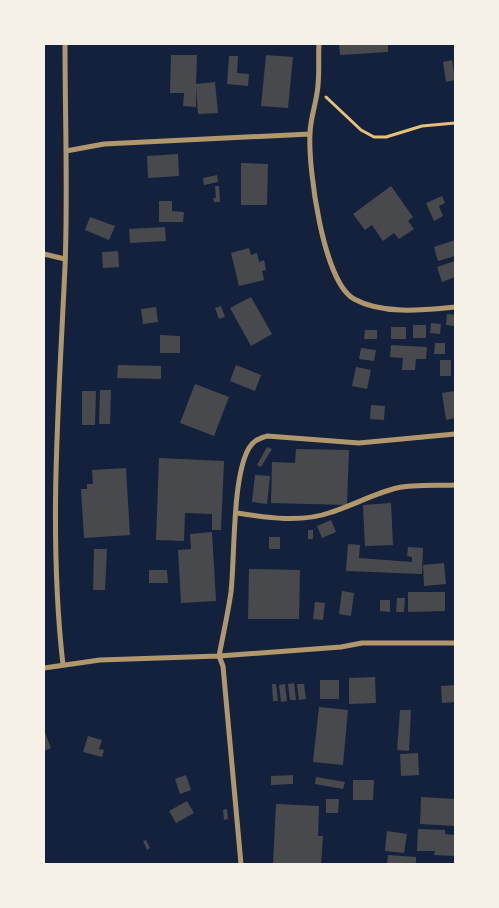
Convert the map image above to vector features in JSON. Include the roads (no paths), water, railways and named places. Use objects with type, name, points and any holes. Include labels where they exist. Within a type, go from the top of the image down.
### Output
[{"type":"street","points":[[62,665],[58,614],[56,503],[58,391],[65,259],[65,44]]},
{"type":"street","points":[[319,44],[318,91],[310,134],[312,183],[330,265],[353,299],[392,311],[455,306]]},
{"type":"street","points":[[66,151],[104,144],[310,134]]},
{"type":"street","points":[[44,254],[65,259]]},
{"type":"street","points":[[241,864],[235,781],[223,666],[219,656],[231,592],[243,464],[256,440],[268,436],[359,443],[455,434]]},
{"type":"street","points":[[237,513],[291,519],[312,517],[331,513],[373,495],[399,487],[455,485]]},
{"type":"street","points":[[44,668],[100,660],[219,656],[341,647],[362,643],[455,643]]}]
